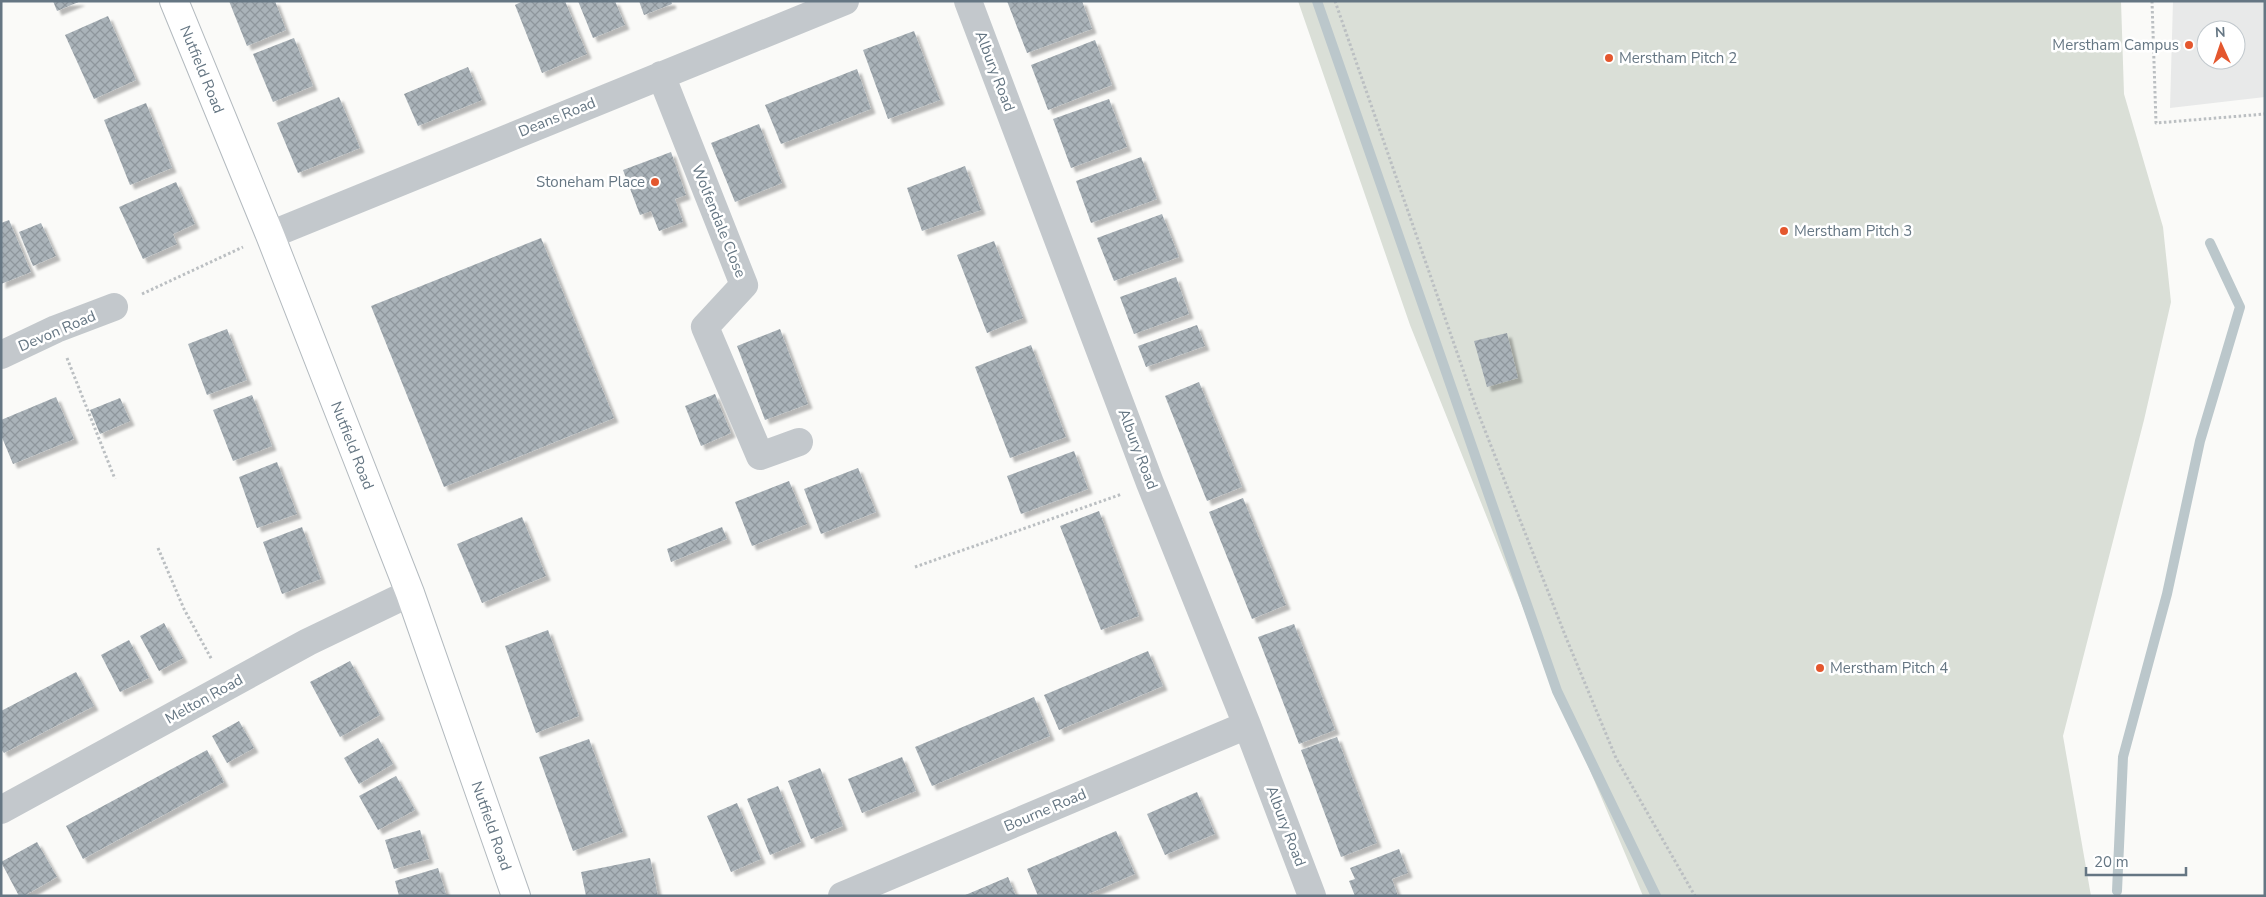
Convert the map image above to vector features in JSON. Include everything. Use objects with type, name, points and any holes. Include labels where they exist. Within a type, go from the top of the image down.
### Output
[{"type":"street","name":"Nutfield Road","points":[[174,1],[270,235],[410,593],[516,896]]},
{"type":"street","name":"Deans Road","points":[[270,235],[845,1]]},
{"type":"street","name":"Albury Road","points":[[968,1],[1150,483],[1247,725],[1312,896]]},
{"type":"street","name":"Wolfendale Close","points":[[661,75],[744,285],[705,327],[760,456],[799,442]]},
{"type":"street","name":"Devon Road","points":[[1,355],[56,330],[114,307]]},
{"type":"street","name":"Melton Road","points":[[1,810],[308,642],[410,593]]},
{"type":"street","name":"Bourne Road","points":[[842,896],[1247,725]]},
{"type":"path","points":[[1335,1],[1477,410],[1567,640],[1616,758],[1695,896]]},
{"type":"path","points":[[2152,1],[2156,123],[2265,114]]},
{"type":"path","points":[[114,307],[270,235]]},
{"type":"path","points":[[56,330],[115,479]]},
{"type":"path","points":[[915,567],[1150,483]]},
{"type":"path","points":[[158,548],[184,609],[227,686]]},
{"type":"shaded area","points":[[1298,1],[2121,1],[2124,94],[2163,227],[2171,302],[2144,420],[2063,736],[2091,896],[1643,896],[1556,690],[1410,325]]},
{"type":"shaded area","name":"Merstham Campus","points":[[2173,1],[2265,1],[2265,97],[2170,108]]},
{"type":"building","points":[[53,1],[81,1],[57,11]]},
{"type":"building","points":[[229,1],[275,1],[286,30],[247,46]]},
{"type":"building","points":[[523,1],[565,1],[587,54],[542,73],[515,5]]},
{"type":"building","points":[[578,1],[615,1],[625,25],[593,38]]},
{"type":"building","points":[[639,1],[671,1],[672,4],[644,15]]},
{"type":"building","points":[[1007,1],[1082,1],[1092,29],[1027,53]]},
{"type":"building","points":[[108,16],[136,80],[94,99],[65,35]]},
{"type":"building","points":[[914,31],[940,100],[888,119],[863,50]]},
{"type":"building","points":[[294,38],[313,86],[273,102],[253,54]]},
{"type":"building","points":[[1095,40],[1112,85],[1048,110],[1031,65]]},
{"type":"building","points":[[468,67],[482,100],[418,126],[404,94]]},
{"type":"building","points":[[857,69],[871,109],[781,144],[765,105]]},
{"type":"building","points":[[339,97],[360,148],[298,173],[277,123]]},
{"type":"building","points":[[1109,99],[1127,147],[1071,168],[1053,119]]},
{"type":"building","points":[[146,103],[172,168],[130,185],[104,120]]},
{"type":"building","points":[[759,124],[782,183],[735,202],[711,143]]},
{"type":"building","name":"Stoneham Place","points":[[671,152],[686,195],[675,199],[683,222],[659,231],[651,211],[640,215],[623,170]]},
{"type":"building","points":[[1141,157],[1157,199],[1091,223],[1076,181]]},
{"type":"building","points":[[965,166],[981,210],[922,231],[907,188]]},
{"type":"building","points":[[176,182],[195,224],[173,234],[177,244],[143,259],[119,207]]},
{"type":"building","points":[[1162,214],[1179,257],[1114,281],[1097,238]]},
{"type":"building","points":[[9,220],[31,272],[1,284],[1,223]]},
{"type":"building","points":[[41,223],[56,256],[33,266],[19,232]]},
{"type":"building","points":[[541,238],[614,418],[444,487],[371,306]]},
{"type":"building","points":[[994,241],[1023,318],[987,333],[957,255]]},
{"type":"building","points":[[1176,277],[1189,314],[1134,334],[1120,297]]},
{"type":"building","points":[[1197,325],[1205,346],[1146,367],[1138,346]]},
{"type":"building","points":[[227,329],[247,380],[207,395],[188,344]]},
{"type":"building","points":[[780,329],[808,404],[765,420],[737,346]]},
{"type":"building","points":[[1507,333],[1518,378],[1487,387],[1474,341]]},
{"type":"building","points":[[1031,345],[1066,437],[1010,458],[975,367]]},
{"type":"building","points":[[1199,382],[1242,487],[1207,501],[1165,396]]},
{"type":"building","points":[[715,394],[731,433],[701,446],[685,406]]},
{"type":"building","points":[[252,395],[272,446],[233,461],[213,410]]},
{"type":"building","points":[[56,397],[74,439],[13,464],[1,435],[1,420]]},
{"type":"building","points":[[120,398],[130,421],[100,434],[90,410]]},
{"type":"building","points":[[1074,451],[1088,489],[1021,514],[1007,476]]},
{"type":"building","points":[[277,462],[297,514],[257,528],[239,477]]},
{"type":"building","points":[[858,468],[876,512],[821,534],[804,489]]},
{"type":"building","points":[[789,481],[807,524],[752,546],[735,502]]},
{"type":"building","points":[[1243,498],[1286,605],[1252,619],[1209,512]]},
{"type":"building","points":[[1099,511],[1139,616],[1101,630],[1060,526]]},
{"type":"building","points":[[522,517],[546,576],[482,603],[457,544]]},
{"type":"building","points":[[302,527],[321,579],[282,594],[263,542]]},
{"type":"building","points":[[722,527],[727,539],[671,562],[667,549]]},
{"type":"building","points":[[164,623],[183,658],[159,671],[140,636]]},
{"type":"building","points":[[1294,624],[1335,730],[1299,744],[1258,637]]},
{"type":"building","points":[[548,630],[579,716],[536,733],[505,646]]},
{"type":"building","points":[[129,640],[149,678],[120,692],[101,655]]},
{"type":"building","points":[[1148,651],[1163,686],[1059,730],[1044,695]]},
{"type":"building","points":[[350,661],[380,715],[340,737],[310,682]]},
{"type":"building","points":[[76,672],[94,706],[4,753],[1,749],[1,711]]},
{"type":"building","points":[[1034,697],[1050,736],[932,786],[915,747]]},
{"type":"building","points":[[239,721],[254,748],[227,763],[212,736]]},
{"type":"building","points":[[1337,737],[1377,843],[1341,857],[1301,750]]},
{"type":"building","points":[[378,738],[393,764],[359,784],[344,758]]},
{"type":"building","points":[[589,739],[623,832],[573,851],[539,757]]},
{"type":"building","points":[[207,750],[224,782],[83,859],[66,826]]},
{"type":"building","points":[[902,757],[916,791],[862,813],[848,779]]},
{"type":"building","points":[[820,768],[843,826],[811,839],[788,781]]},
{"type":"building","points":[[396,776],[415,810],[378,830],[359,796]]},
{"type":"building","points":[[778,786],[801,842],[770,855],[747,799]]},
{"type":"building","points":[[1197,792],[1215,834],[1165,855],[1147,814]]},
{"type":"building","points":[[737,803],[761,859],[731,872],[707,816]]},
{"type":"building","points":[[420,830],[429,859],[394,869],[385,840]]},
{"type":"building","points":[[1116,831],[1135,874],[1084,896],[1038,896],[1027,869]]},
{"type":"building","points":[[37,842],[57,877],[24,896],[19,896],[1,862]]},
{"type":"building","points":[[1399,849],[1408,873],[1392,879],[1398,896],[1355,896],[1349,881],[1355,879],[1350,868]]},
{"type":"building","points":[[650,858],[658,896],[586,896],[581,872]]},
{"type":"building","points":[[438,868],[446,894],[399,896],[395,881]]},
{"type":"building","points":[[1008,877],[1016,896],[963,896]]},
{"type":"waterway","points":[[1317,1],[1557,691],[1656,896]]},
{"type":"waterway","points":[[2117,891],[2123,757],[2167,594],[2200,441],[2240,307],[2210,243]]},
{"type":"place","name":"Merstham Campus","points":[[2189,45]]},
{"type":"place","name":"Merstham Pitch 2","points":[[1609,58]]},
{"type":"place","name":"Stoneham Place","points":[[655,182]]},
{"type":"place","name":"Merstham Pitch 3","points":[[1784,231]]},
{"type":"place","name":"Merstham Pitch 4","points":[[1820,668]]}]
